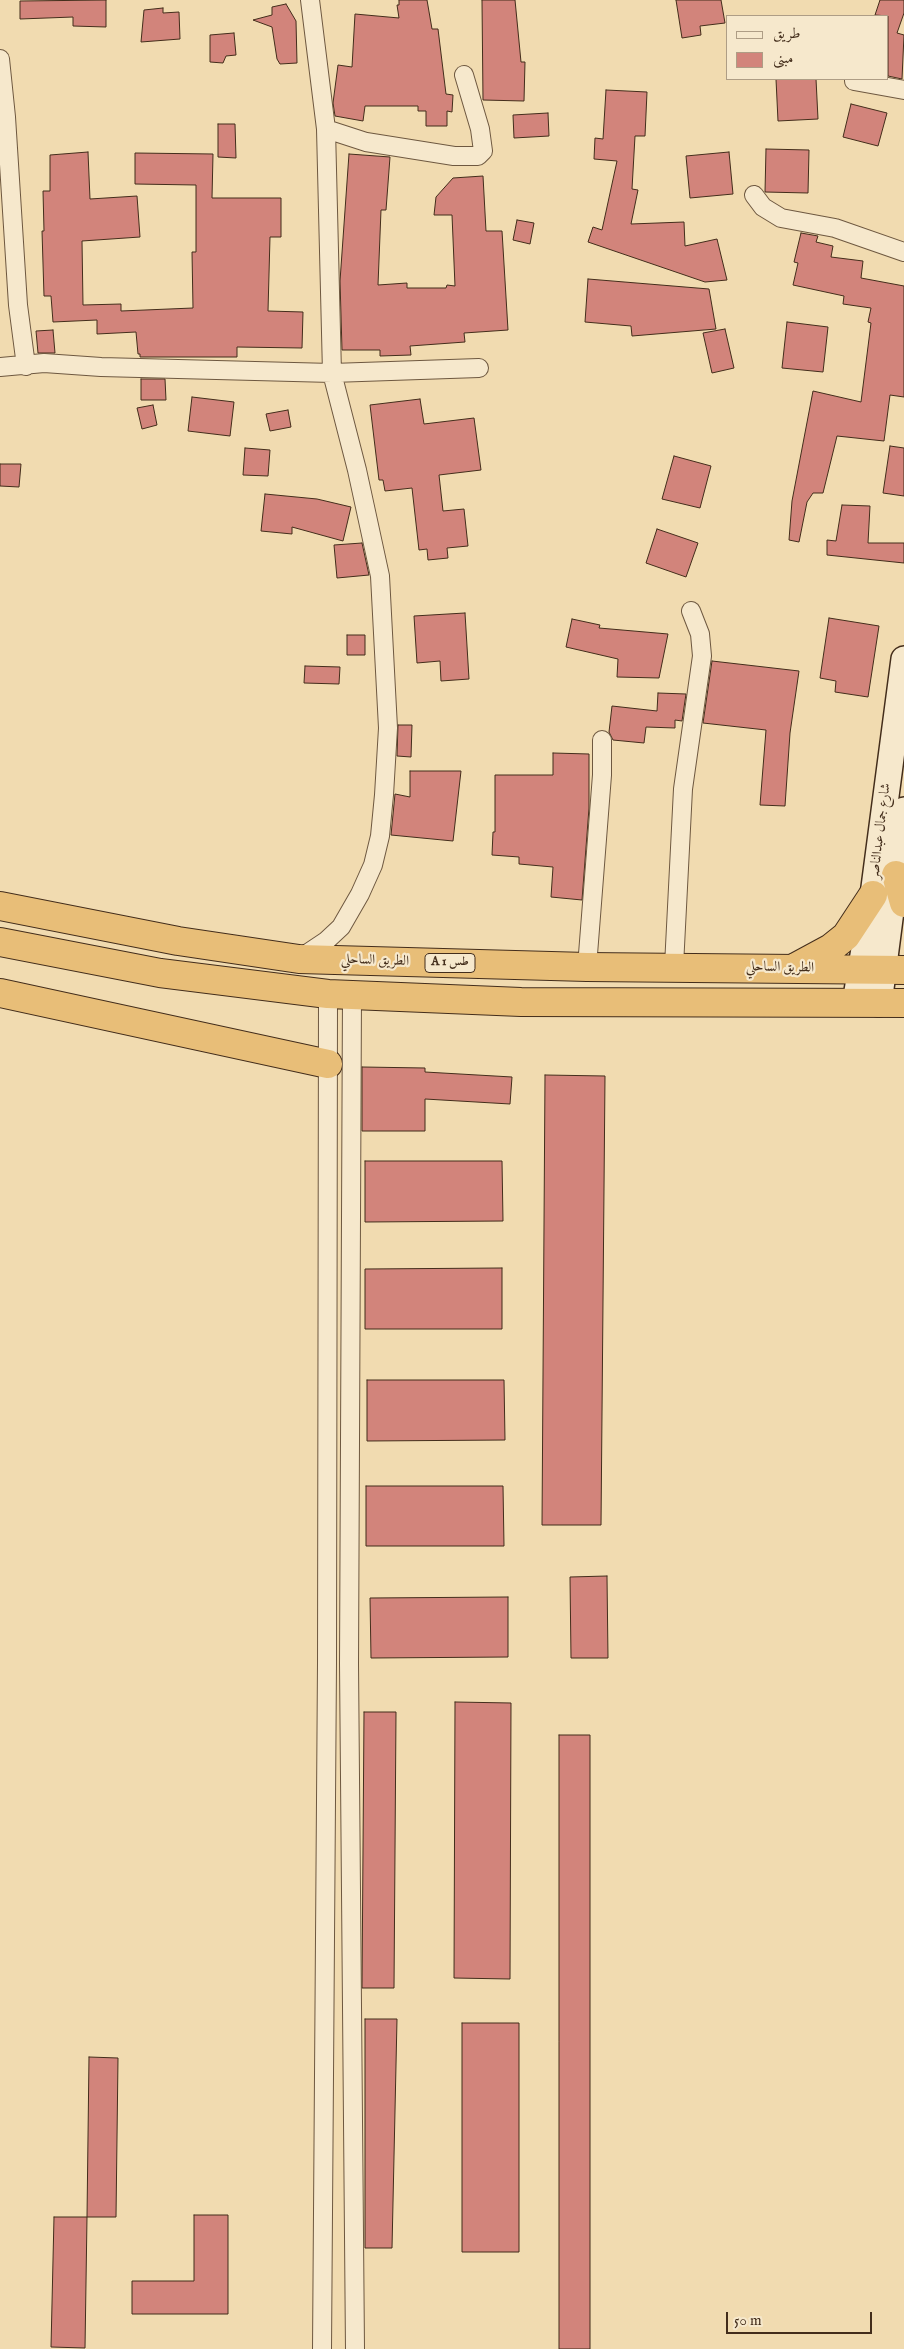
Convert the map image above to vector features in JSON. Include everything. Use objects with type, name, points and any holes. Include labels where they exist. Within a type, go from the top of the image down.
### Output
[{"type":"highway","points":[[896,875],[904,903]]},
{"type":"highway","points":[[793,969],[831,948],[846,936],[873,895]]},
{"type":"highway","name":"الطريق الساحلي","points":[[0,906],[178,941],[299,959],[587,967],[674,966],[882,970]]},
{"type":"highway","points":[[0,942],[160,973],[340,994],[521,1002],[879,1003]]},
{"type":"highway","points":[[0,993],[328,1064]]},
{"type":"main road","name":"شارع جمال عبدالناصر","points":[[882,970],[873,895],[904,659]]},
{"type":"main road","name":"شارع جمال عبدالناصر","points":[[879,1003],[903,820]]},
{"type":"street","points":[[299,959],[326,941],[341,927],[360,894],[373,864],[384,804],[388,728],[380,576],[357,470],[332,373],[326,130],[310,0]]},
{"type":"street","points":[[0,60],[6,117],[18,306],[26,366]]},
{"type":"street","points":[[326,130],[366,142],[454,156],[478,156],[483,151],[480,130],[464,75]]},
{"type":"street","points":[[854,81],[904,90]]},
{"type":"street","points":[[754,195],[763,208],[781,218],[835,228],[904,252]]},
{"type":"street","points":[[0,367],[44,363],[101,367],[332,373],[480,368]]},
{"type":"street","points":[[674,966],[684,789],[702,656],[700,634],[691,611]]},
{"type":"street","points":[[587,967],[602,775],[602,740]]},
{"type":"street","points":[[322,2349],[327,1663],[328,1064],[340,994]]},
{"type":"street","points":[[340,994],[349,1663],[351,2076],[355,2349]]},
{"type":"street","points":[[327,1663],[349,1663]]},
{"type":"street","points":[[324,2078],[351,2076]]},
{"type":"building","points":[[106,0],[106,27],[73,26],[73,17],[20,19],[20,1]]},
{"type":"building","points":[[399,0],[427,0],[432,29],[438,29],[446,94],[453,95],[452,112],[447,111],[447,126],[426,126],[426,111],[418,111],[418,106],[365,106],[363,121],[335,116],[333,103],[338,65],[352,67],[355,14],[399,18],[397,5],[399,5]]},
{"type":"building","points":[[482,0],[515,0],[521,62],[525,62],[524,101],[483,100]]},
{"type":"building","points":[[676,0],[721,0],[725,23],[700,26],[701,35],[682,38]]},
{"type":"building","points":[[880,0],[904,0],[904,13],[897,33],[904,35],[902,79],[889,76],[889,15],[875,15]]},
{"type":"building","points":[[286,4],[296,21],[297,63],[280,64],[277,59],[272,27],[253,20],[272,15],[272,7]]},
{"type":"building","points":[[163,8],[163,13],[179,12],[180,39],[141,42],[144,10]]},
{"type":"building","points":[[234,33],[236,55],[226,56],[223,63],[210,62],[210,35]]},
{"type":"building","points":[[776,80],[816,80],[818,119],[778,121]]},
{"type":"building","points":[[606,90],[647,92],[645,136],[635,136],[632,189],[638,190],[631,224],[684,222],[685,246],[717,239],[727,280],[705,282],[588,242],[593,227],[602,230],[617,161],[594,159],[595,138],[603,139]]},
{"type":"building","points":[[851,104],[887,113],[878,146],[843,137]]},
{"type":"building","points":[[548,113],[549,136],[514,138],[513,115]]},
{"type":"building","points":[[218,124],[235,124],[236,158],[218,157]]},
{"type":"building","points":[[766,149],[809,150],[808,193],[765,192]]},
{"type":"building","points":[[88,152],[90,199],[137,196],[140,237],[82,241],[83,305],[121,304],[121,311],[193,308],[192,252],[196,252],[196,185],[135,184],[135,153],[213,154],[212,198],[281,198],[281,237],[270,237],[268,311],[303,312],[302,348],[237,347],[237,357],[140,357],[140,354],[138,354],[136,332],[97,334],[97,320],[53,322],[51,296],[44,296],[42,231],[44,231],[43,191],[50,191],[50,155]]},
{"type":"building","points":[[729,152],[733,194],[690,198],[686,156]]},
{"type":"building","points":[[349,154],[390,157],[386,210],[381,210],[378,285],[407,283],[407,288],[446,288],[447,285],[455,286],[452,215],[434,215],[436,197],[453,178],[483,176],[486,231],[502,231],[508,330],[464,333],[465,342],[410,346],[411,355],[380,356],[380,350],[342,350],[340,281]]},
{"type":"building","points":[[517,220],[534,223],[530,244],[513,240]]},
{"type":"building","points":[[801,233],[818,236],[816,242],[833,246],[831,257],[863,261],[861,278],[904,286],[904,397],[890,395],[884,441],[837,436],[823,493],[813,493],[807,502],[799,542],[789,540],[792,501],[813,391],[861,402],[871,323],[868,322],[871,308],[843,304],[844,296],[793,285],[798,263],[794,262]]},
{"type":"building","points":[[588,279],[709,289],[716,329],[632,336],[631,326],[585,322]]},
{"type":"building","points":[[787,322],[828,327],[823,372],[782,368]]},
{"type":"building","points":[[725,329],[734,368],[712,373],[703,333]]},
{"type":"building","points":[[53,330],[55,353],[38,353],[36,331]]},
{"type":"building","points":[[141,379],[165,379],[166,400],[141,400]]},
{"type":"building","points":[[192,397],[234,402],[230,436],[188,431]]},
{"type":"building","points":[[420,399],[424,424],[474,418],[481,470],[439,475],[443,511],[464,509],[468,546],[447,548],[448,558],[428,560],[427,549],[419,550],[412,488],[385,491],[383,480],[379,480],[370,405]]},
{"type":"building","points":[[153,405],[157,425],[142,429],[137,408]]},
{"type":"building","points":[[288,410],[291,427],[270,431],[266,414]]},
{"type":"building","points":[[890,446],[904,448],[904,496],[883,493]]},
{"type":"building","points":[[245,448],[270,450],[268,476],[243,475]]},
{"type":"building","points":[[674,456],[711,466],[700,508],[662,499]]},
{"type":"building","points":[[0,464],[21,464],[19,487],[0,486]]},
{"type":"building","points":[[265,494],[317,499],[351,507],[343,541],[292,527],[292,534],[261,531]]},
{"type":"building","points":[[842,505],[870,506],[868,543],[904,543],[904,563],[827,555],[827,540],[836,541]]},
{"type":"building","points":[[657,529],[698,543],[686,577],[646,563]]},
{"type":"building","points":[[362,543],[369,575],[337,578],[334,545]]},
{"type":"building","points":[[465,613],[469,679],[441,681],[440,661],[417,663],[414,616]]},
{"type":"building","points":[[829,618],[879,626],[868,697],[835,692],[836,681],[820,678]]},
{"type":"building","points":[[572,619],[600,625],[599,628],[668,634],[659,678],[617,677],[618,659],[566,647]]},
{"type":"building","points":[[347,635],[365,635],[365,655],[347,655]]},
{"type":"building","points":[[712,661],[799,671],[790,733],[785,806],[760,805],[766,730],[703,723]]},
{"type":"building","points":[[305,666],[340,667],[339,684],[304,683]]},
{"type":"building","points":[[658,693],[686,694],[682,721],[675,720],[675,728],[646,727],[644,743],[613,740],[609,732],[612,706],[657,711]]},
{"type":"building","points":[[398,725],[412,725],[411,757],[397,756]]},
{"type":"building","points":[[553,753],[589,754],[589,808],[582,900],[551,897],[553,867],[519,864],[519,857],[492,855],[493,832],[495,832],[495,775],[553,775]]},
{"type":"building","points":[[410,771],[461,771],[453,841],[391,835],[395,794],[410,797]]},
{"type":"building","points":[[362,1067],[425,1068],[425,1072],[512,1077],[510,1104],[425,1099],[425,1131],[362,1131]]},
{"type":"building","points":[[545,1075],[605,1076],[601,1525],[542,1525]]},
{"type":"building","points":[[365,1161],[502,1161],[503,1221],[365,1222]]},
{"type":"building","points":[[502,1268],[502,1329],[365,1329],[365,1269]]},
{"type":"building","points":[[367,1380],[504,1380],[505,1440],[367,1441]]},
{"type":"building","points":[[366,1486],[503,1486],[504,1546],[366,1546]]},
{"type":"building","points":[[607,1576],[608,1658],[571,1658],[570,1577]]},
{"type":"building","points":[[508,1597],[508,1657],[371,1658],[370,1598]]},
{"type":"building","points":[[455,1702],[511,1703],[510,1979],[454,1978]]},
{"type":"building","points":[[364,1712],[396,1712],[394,1988],[362,1988]]},
{"type":"building","points":[[559,1735],[590,1735],[590,2349],[559,2349]]},
{"type":"building","points":[[365,2019],[397,2019],[392,2248],[365,2248]]},
{"type":"building","points":[[462,2023],[519,2023],[519,2252],[462,2252]]},
{"type":"building","points":[[89,2057],[118,2058],[116,2217],[87,2217]]},
{"type":"building","points":[[194,2215],[228,2215],[228,2314],[132,2314],[132,2281],[194,2281]]},
{"type":"building","points":[[54,2217],[87,2217],[85,2348],[51,2347]]}]
